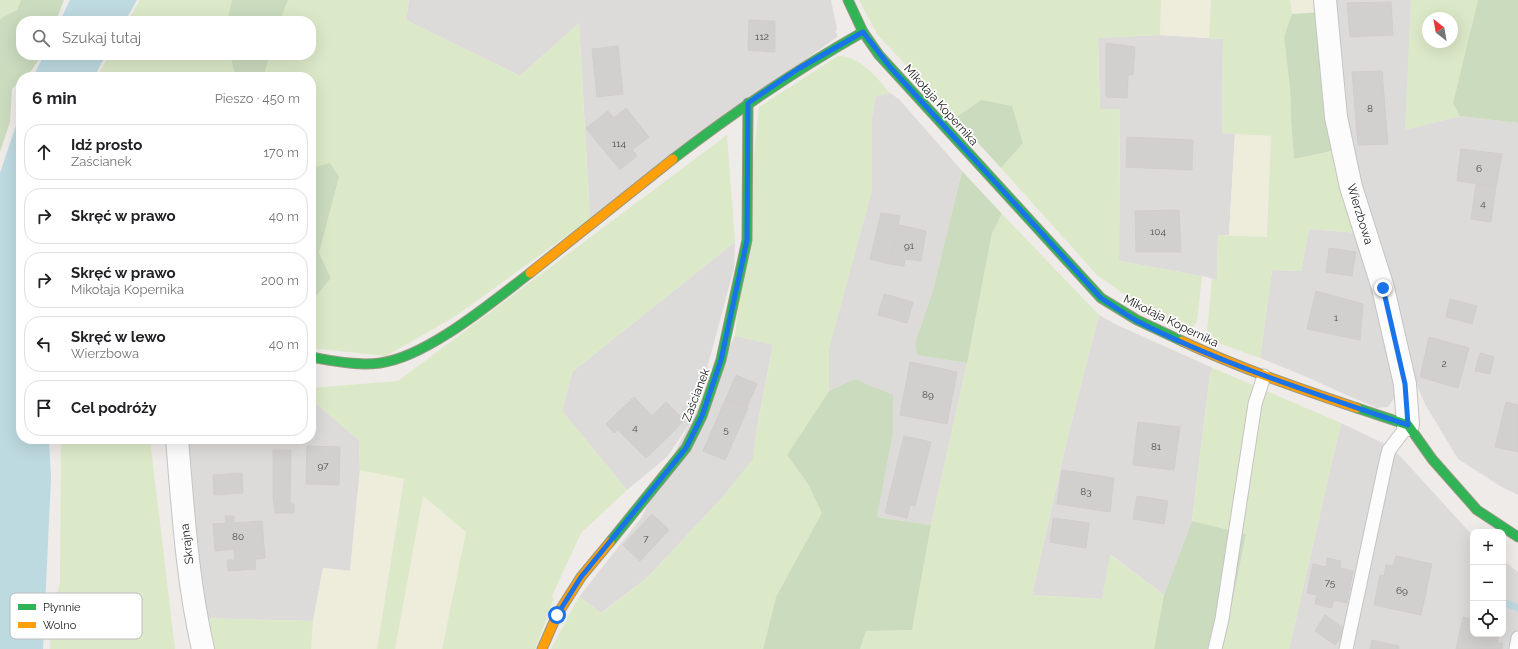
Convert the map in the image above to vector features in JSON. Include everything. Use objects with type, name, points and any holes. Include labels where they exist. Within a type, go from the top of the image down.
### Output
[{"type":"street","name":"Mikołaja Kopernika","points":[[848,0],[863,32],[890,67],[1101,298],[1137,320],[1196,348],[1264,376],[1408,425]]},
{"type":"street","name":"Wierzbowa","points":[[1325,0],[1336,117],[1351,187],[1383,288],[1405,384],[1408,425]]},
{"type":"street","points":[[316,358],[354,363],[379,363],[402,358],[422,348],[480,311],[748,103],[798,69],[863,32]]},
{"type":"street","name":"Zaścianek","points":[[542,649],[557,615],[581,577],[686,448],[702,416],[721,360],[747,240],[748,103]]},
{"type":"street","points":[[1408,425],[1432,459],[1477,510],[1518,537]]},
{"type":"street","name":"Skrajna","points":[[177,444],[184,521],[196,618],[203,649]]},
{"type":"lane","points":[[1215,649],[1222,619],[1255,404],[1264,376]]},
{"type":"lane","points":[[1346,649],[1387,457],[1389,450],[1408,425]]},
{"type":"lane","points":[[1516,649],[1518,638]]},
{"type":"shaded area","points":[[409,0],[831,0],[837,29],[835,32],[838,36],[590,219],[579,23],[520,76],[406,20]]},
{"type":"shaded area","points":[[1335,0],[1411,0],[1406,129],[1460,116],[1518,123],[1518,495],[1500,486],[1458,459],[1425,404],[1409,366],[1349,146]]},
{"type":"shaded area","points":[[1160,35],[1223,39],[1222,133],[1235,134],[1229,235],[1218,235],[1217,280],[1119,261],[1120,110],[1100,110],[1098,38]]},
{"type":"shaded area","points":[[890,93],[899,99],[962,171],[933,290],[915,343],[918,355],[967,363],[931,525],[877,517],[893,434],[854,379],[829,391],[829,349],[876,96]]},
{"type":"shaded area","points":[[1309,229],[1359,233],[1397,389],[1395,397],[1388,407],[1377,408],[1260,358],[1272,270],[1301,271]]},
{"type":"shaded area","points":[[735,242],[734,268],[694,417],[667,457],[627,490],[562,411],[572,372]]},
{"type":"shaded area","points":[[1099,315],[1117,325],[1213,368],[1210,374],[1192,521],[1164,595],[1111,555],[1102,599],[1032,595],[1068,435]]},
{"type":"shaded area","points":[[735,336],[773,344],[756,433],[754,459],[720,500],[648,577],[601,613],[579,597],[641,518]]},
{"type":"shaded area","points":[[316,403],[359,440],[360,470],[350,571],[323,568],[313,621],[202,618],[185,444],[316,444]]},
{"type":"shaded area","points":[[1341,423],[1383,443],[1401,457],[1470,533],[1470,637],[1506,637],[1506,562],[1518,572],[1518,649],[1289,649]]},
{"type":"green space","points":[[0,0],[21,0],[17,10],[1,18],[0,20]]},
{"type":"green space","points":[[21,0],[64,0],[58,16],[16,16],[16,60],[39,60],[30,72],[16,72],[16,85],[12,89],[10,122],[0,152],[0,20],[1,18],[17,10]]},
{"type":"green space","points":[[140,0],[232,0],[228,16],[131,16]]},
{"type":"green space","points":[[232,0],[288,0],[282,16],[228,16]]},
{"type":"green space","points":[[288,0],[409,0],[406,20],[520,76],[579,23],[590,219],[454,317],[386,356],[316,349],[316,296],[331,278],[319,253],[339,177],[316,169],[316,72],[265,72],[268,60],[316,60],[316,16],[282,16]]},
{"type":"green space","points":[[859,0],[1161,0],[1160,35],[1098,38],[1100,109],[1120,109],[1119,261],[1202,276],[1197,321],[1189,332],[1127,296],[1097,275],[1001,168],[1023,143],[1017,125],[981,100],[955,118],[877,34]]},
{"type":"green space","points":[[1161,0],[1211,0],[1209,38],[1160,35]]},
{"type":"green space","points":[[1211,0],[1290,0],[1292,14],[1284,37],[1290,88],[1294,159],[1336,150],[1359,233],[1309,229],[1301,271],[1272,270],[1260,358],[1213,341],[1207,331],[1212,279],[1217,279],[1218,235],[1267,237],[1271,136],[1222,133],[1223,39],[1209,38]]},
{"type":"green space","points":[[1290,0],[1322,0],[1322,12],[1292,14]]},
{"type":"green space","points":[[1411,0],[1478,0],[1453,103],[1460,116],[1405,130]]},
{"type":"green space","points":[[1478,0],[1518,0],[1518,123],[1460,116],[1453,103]]},
{"type":"green space","points":[[1322,12],[1336,150],[1294,159],[1290,88],[1284,37],[1292,14]]},
{"type":"green space","points":[[838,56],[846,57],[861,63],[890,93],[876,96],[872,118],[872,191],[829,349],[829,391],[787,455],[808,484],[823,513],[776,597],[763,649],[551,649],[579,597],[602,613],[648,577],[720,500],[753,459],[756,433],[773,345],[735,336],[759,107]]},
{"type":"green space","points":[[106,60],[231,60],[235,72],[100,72]]},
{"type":"green space","points":[[231,60],[268,60],[265,72],[234,71]]},
{"type":"green space","points":[[981,100],[1012,106],[1023,143],[1001,168],[955,118]]},
{"type":"green space","points":[[1235,134],[1271,136],[1267,237],[1229,235]]},
{"type":"green space","points":[[727,135],[735,242],[572,372],[562,411],[627,490],[581,533],[552,596],[554,599],[535,649],[442,649],[466,532],[423,496],[395,649],[377,649],[404,479],[360,470],[359,440],[316,403],[316,388],[398,381]]},
{"type":"green space","points":[[330,163],[339,177],[319,253],[331,278],[316,296],[316,167]]},
{"type":"green space","points":[[962,171],[1002,214],[992,233],[967,363],[917,355],[915,343],[933,290]]},
{"type":"green space","points":[[1002,214],[1099,315],[1068,435],[1032,595],[1102,599],[1110,555],[1164,595],[1154,649],[860,649],[866,631],[912,630],[931,525],[967,363],[992,233]]},
{"type":"green space","points":[[1213,368],[1341,423],[1289,649],[1223,649],[1246,534],[1192,521],[1210,374]]},
{"type":"green space","points":[[854,379],[893,395],[893,434],[877,517],[931,525],[912,630],[866,631],[860,649],[763,649],[776,597],[822,513],[808,484],[787,455],[829,391]]},
{"type":"green space","points":[[61,444],[151,444],[175,649],[50,649],[50,639],[142,639],[142,593],[57,593],[60,583]]},
{"type":"green space","points":[[360,470],[404,478],[377,649],[311,649],[313,621],[323,568],[350,571]]},
{"type":"green space","points":[[423,495],[466,532],[442,649],[395,649]]},
{"type":"green space","points":[[1192,521],[1246,534],[1223,649],[1154,649],[1164,595]]},
{"type":"green space","points":[[202,618],[313,621],[311,649],[207,649]]},
{"type":"water","points":[[70,0],[137,0],[128,16],[62,16]]},
{"type":"water","points":[[42,60],[103,60],[97,72],[36,72]]},
{"type":"water","points":[[16,126],[16,444],[49,444],[51,478],[46,593],[10,593],[10,639],[43,639],[43,649],[0,649],[0,173]]},
{"type":"building","points":[[1391,2],[1393,35],[1350,37],[1347,3]]},
{"type":"building","points":[[749,20],[775,21],[775,52],[748,50]]},
{"type":"building","points":[[1106,43],[1135,47],[1133,75],[1128,75],[1127,98],[1106,97]]},
{"type":"building","points":[[618,46],[623,94],[597,97],[592,49]]},
{"type":"building","points":[[1382,71],[1388,144],[1358,145],[1352,72]]},
{"type":"building","points":[[626,108],[649,137],[632,150],[637,156],[620,170],[586,128],[608,111],[614,118]]},
{"type":"building","points":[[1127,137],[1193,140],[1192,170],[1126,167]]},
{"type":"building","points":[[1461,149],[1502,154],[1496,186],[1457,181]]},
{"type":"building","points":[[1476,184],[1496,186],[1491,222],[1471,219]]},
{"type":"building","points":[[1179,210],[1181,252],[1136,252],[1135,211]]},
{"type":"building","points":[[881,213],[900,216],[890,264],[870,259]]},
{"type":"building","points":[[899,225],[926,231],[921,261],[905,259],[904,266],[890,264]]},
{"type":"building","points":[[1329,248],[1356,252],[1352,276],[1326,272]]},
{"type":"building","points":[[1316,291],[1363,304],[1360,340],[1307,329]]},
{"type":"building","points":[[884,294],[913,302],[907,323],[878,315]]},
{"type":"building","points":[[1450,299],[1477,306],[1472,324],[1446,317]]},
{"type":"building","points":[[1429,337],[1469,348],[1458,388],[1420,377]]},
{"type":"building","points":[[1480,353],[1494,357],[1490,374],[1475,371]]},
{"type":"building","points":[[910,362],[957,372],[947,424],[900,415]]},
{"type":"building","points":[[736,375],[757,384],[747,407],[726,398]]},
{"type":"building","points":[[634,397],[670,435],[646,458],[618,430],[614,433],[606,424]]},
{"type":"building","points":[[726,398],[748,408],[725,460],[703,451]]},
{"type":"building","points":[[666,402],[684,420],[670,435],[652,416]]},
{"type":"building","points":[[1506,402],[1518,405],[1518,452],[1495,447]]},
{"type":"building","points":[[1138,422],[1180,427],[1174,470],[1133,465]]},
{"type":"building","points":[[904,436],[931,442],[915,506],[910,505],[907,518],[885,513]]},
{"type":"building","points":[[307,446],[340,447],[339,485],[306,484]]},
{"type":"building","points":[[273,450],[291,450],[290,504],[294,504],[294,513],[275,513],[273,496]]},
{"type":"building","points":[[1062,470],[1114,478],[1110,512],[1057,504]]},
{"type":"building","points":[[242,473],[243,493],[214,495],[213,475]]},
{"type":"building","points":[[1137,496],[1168,501],[1164,524],[1133,519]]},
{"type":"building","points":[[652,514],[669,530],[640,561],[623,545]]},
{"type":"building","points":[[225,516],[234,516],[234,523],[262,521],[265,558],[255,559],[256,569],[228,571],[227,560],[235,560],[234,549],[215,551],[213,524],[226,523]]},
{"type":"building","points":[[1053,518],[1089,523],[1086,548],[1050,542]]},
{"type":"building","points":[[1396,556],[1432,564],[1421,615],[1374,605],[1380,575],[1384,576],[1386,565],[1393,566]]},
{"type":"building","points":[[1327,558],[1341,561],[1340,568],[1353,571],[1347,603],[1334,600],[1332,608],[1315,604],[1317,595],[1307,593],[1313,564],[1326,567]]},
{"type":"building","points":[[1325,615],[1346,630],[1335,645],[1315,631]]},
{"type":"building","points":[[1463,617],[1470,618],[1470,637],[1498,637],[1497,643],[1503,643],[1502,649],[1456,649]]},
{"type":"building","points":[[1372,640],[1399,646],[1399,649],[1370,649]]},
{"type":"waterway","points":[[1506,603],[1518,608]]},
{"type":"traffic: fast","points":[[848,0],[863,32],[879,55],[1101,298],[1137,320],[1182,341]]},
{"type":"traffic: fast","points":[[673,159],[766,92],[863,32]]},
{"type":"traffic: fast","points":[[610,542],[686,448],[702,416],[721,360],[747,240],[748,103]]},
{"type":"traffic: fast","points":[[316,358],[346,363],[363,364],[380,363],[398,359],[438,340],[458,327],[530,273]]},
{"type":"traffic: fast","points":[[1357,408],[1408,425],[1432,459],[1477,510],[1518,537]]},
{"type":"traffic: slow","points":[[530,273],[673,159]]},
{"type":"traffic: slow","points":[[1182,341],[1247,369],[1357,408]]},
{"type":"traffic: slow","points":[[542,649],[557,615],[581,577],[610,542]]},
{"type":"route","points":[[557,615],[581,577],[686,448],[702,416],[721,360],[747,240],[748,103],[798,69],[863,32],[890,67],[1101,298],[1137,320],[1209,354],[1264,376],[1408,425],[1405,384],[1383,288]]}]
